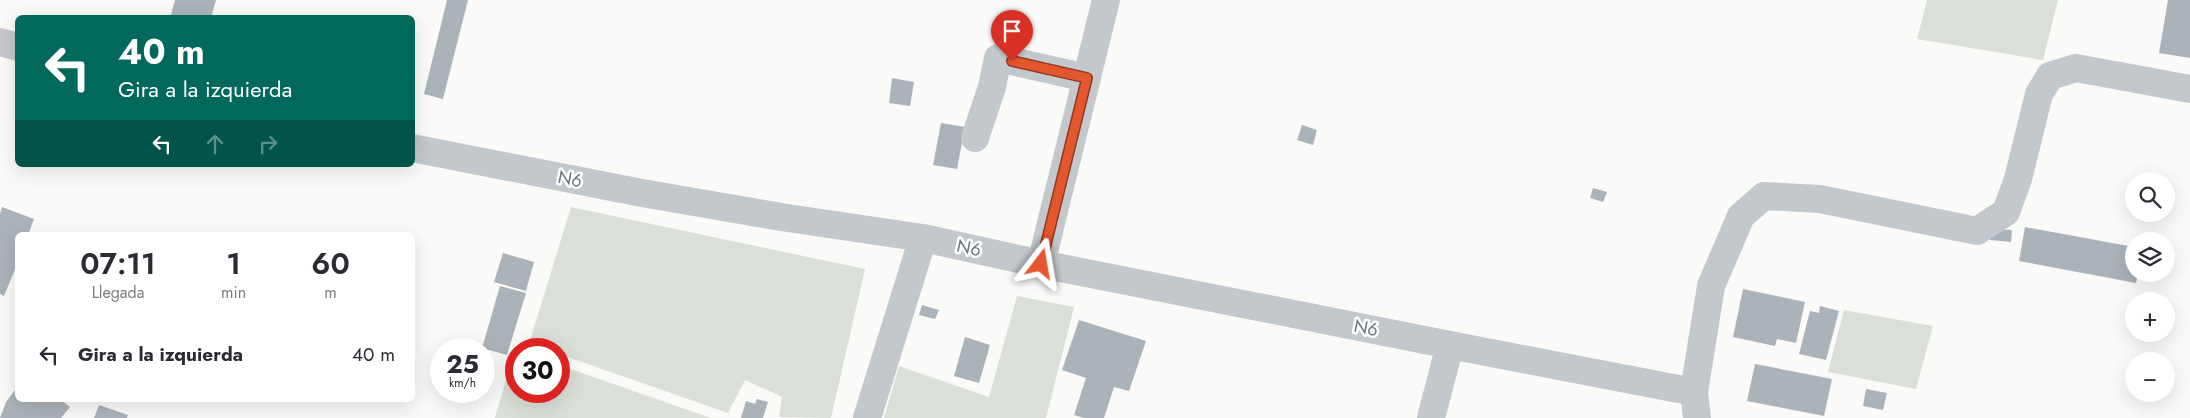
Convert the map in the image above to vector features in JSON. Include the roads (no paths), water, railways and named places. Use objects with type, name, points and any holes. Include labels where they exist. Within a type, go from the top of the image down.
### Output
[{"type":"street","points":[[1041,264],[1106,0]]},
{"type":"street","points":[[0,42],[15,46]]},
{"type":"street","points":[[975,138],[992,87],[998,58],[1087,78]]},
{"type":"street","points":[[1696,405],[1711,286],[1741,216],[1764,196],[1820,199],[1977,231],[2006,212],[2018,179],[2039,94],[2050,76],[2076,68],[2190,89]]},
{"type":"street","name":"N6","points":[[415,149],[771,216],[923,238],[1041,264],[1450,345],[1696,405]]},
{"type":"street","points":[[868,418],[923,238]]},
{"type":"street","points":[[1431,418],[1450,345]]}]
